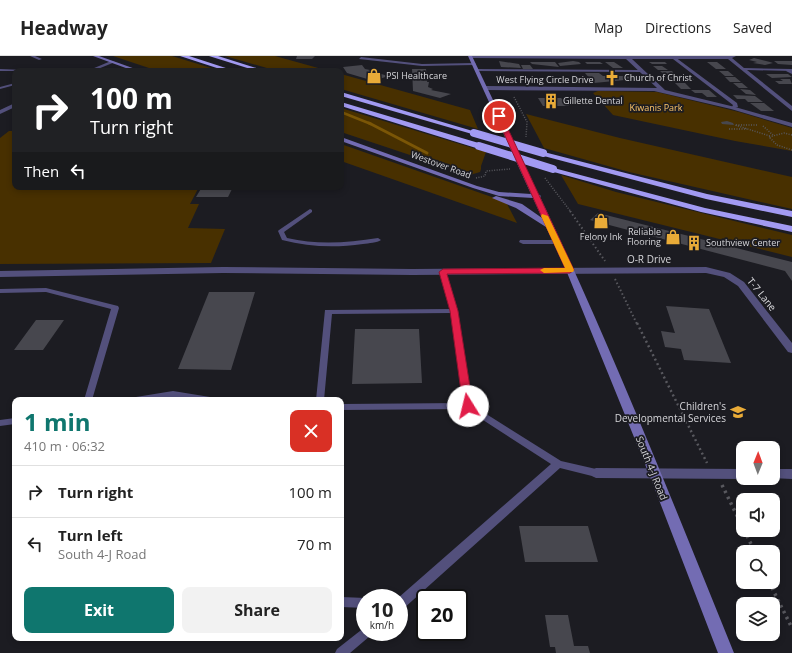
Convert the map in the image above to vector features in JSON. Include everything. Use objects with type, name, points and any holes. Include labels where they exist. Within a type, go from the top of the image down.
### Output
[{"type":"highway","points":[[183,56],[222,68]]},
{"type":"highway","points":[[212,56],[253,68]]},
{"type":"highway","points":[[344,95],[543,153],[706,196],[792,214]]},
{"type":"highway","points":[[344,105],[553,169],[704,210],[792,229]]},
{"type":"main road","points":[[95,56],[130,68]]},
{"type":"main road","name":"South 4-J Road","points":[[471,56],[570,270],[655,474],[726,653]]},
{"type":"main road","name":"Westover Road","points":[[344,140],[475,187],[499,194],[537,196]]},
{"type":"main road","points":[[475,187],[480,192],[519,206],[548,225]]},
{"type":"street","points":[[471,56],[674,58],[731,57],[792,109]]},
{"type":"street","points":[[627,57],[663,91]]},
{"type":"street","points":[[361,58],[416,64],[474,64]]},
{"type":"street","points":[[97,68],[113,62]]},
{"type":"street","points":[[744,69],[790,70]]},
{"type":"street","name":"West Flying Circle Drive","points":[[486,88],[645,89],[663,91],[733,108],[792,125]]},
{"type":"street","points":[[0,112],[12,106]]},
{"type":"street","points":[[523,242],[556,242]]},
{"type":"street","name":"O-R Drive","points":[[0,274],[223,270],[443,272],[706,270],[726,275]]},
{"type":"street","name":"T-7 Lane","points":[[726,275],[741,284],[792,350]]},
{"type":"street","points":[[596,473],[736,474]]},
{"type":"street","points":[[780,474],[792,474]]},
{"type":"lane","points":[[32,56],[40,59]]},
{"type":"lane","points":[[674,58],[735,104],[736,106],[733,108]]},
{"type":"lane","points":[[0,64],[3,66],[1,70],[12,70]]},
{"type":"lane","points":[[477,70],[641,71]]},
{"type":"lane","points":[[0,88],[12,85]]},
{"type":"lane","points":[[310,211],[281,231],[284,239],[302,244],[330,245],[378,240]]},
{"type":"lane","points":[[443,272],[454,311],[468,406]]},
{"type":"lane","points":[[0,291],[46,290],[115,308],[89,397]]},
{"type":"lane","points":[[320,397],[328,312],[454,311]]},
{"type":"lane","points":[[154,397],[173,394],[192,397]]},
{"type":"lane","points":[[344,407],[468,406],[558,464],[596,473]]},
{"type":"lane","points":[[0,423],[12,421]]},
{"type":"lane","points":[[408,597],[558,464]]},
{"type":"lane","points":[[344,602],[356,603]]},
{"type":"lane","points":[[341,653],[356,640]]},
{"type":"path","points":[[763,126],[735,125],[770,136],[784,133],[792,135]]},
{"type":"path","points":[[729,129],[748,129]]},
{"type":"path","points":[[770,136],[770,140],[777,145],[792,150]]},
{"type":"path","points":[[476,178],[484,176],[486,171],[510,169]]},
{"type":"path","points":[[614,277],[705,460]]},
{"type":"path","points":[[724,487],[736,512]]},
{"type":"path","points":[[772,589],[792,628]]},
{"type":"green space","points":[[113,56],[172,56],[211,68],[149,68]]},
{"type":"green space","points":[[225,56],[275,56],[318,68],[267,68]]},
{"type":"green space","points":[[344,75],[470,110],[478,129],[344,90]]},
{"type":"green space","name":"Kiwanis Park","points":[[598,91],[657,92],[739,112],[792,128],[792,151],[735,141],[613,115],[593,93]]},
{"type":"green space","points":[[344,109],[486,152],[480,172],[470,175],[344,133]]},
{"type":"green space","points":[[526,114],[620,138],[792,177],[792,209],[629,172],[544,148]]},
{"type":"green space","points":[[9,131],[12,131],[12,190],[197,190],[190,204],[199,204],[188,228],[225,229],[211,263],[0,264],[0,138]]},
{"type":"green space","points":[[344,145],[506,202],[517,223],[344,162]]},
{"type":"green space","points":[[561,175],[616,192],[792,235],[792,257],[578,204]]},
{"type":"building","points":[[297,56],[315,56],[312,59],[296,59]]},
{"type":"building","points":[[754,58],[773,63],[765,65],[753,63],[757,62],[749,60]]},
{"type":"building","points":[[499,61],[519,64],[521,68],[501,67]]},
{"type":"building","points":[[573,61],[581,64],[560,66],[558,63]]},
{"type":"building","points":[[774,61],[792,61],[792,65],[778,64]]},
{"type":"building","points":[[530,62],[555,62],[559,67],[532,64]]},
{"type":"building","points":[[585,62],[600,62],[603,64],[587,64]]},
{"type":"building","points":[[605,62],[614,62],[623,68],[613,68]]},
{"type":"building","points":[[649,62],[665,62],[667,64],[652,64]]},
{"type":"building","points":[[707,62],[717,62],[726,69],[716,69]]},
{"type":"building","points":[[362,65],[365,69],[388,76],[374,81],[347,73],[343,67]]},
{"type":"building","points":[[521,65],[530,65],[533,69],[523,69]]},
{"type":"building","points":[[653,66],[662,66],[668,70],[658,70]]},
{"type":"building","points":[[412,69],[426,69],[428,77],[427,82],[429,82],[428,87],[433,89],[431,90],[451,94],[440,98],[413,91]]},
{"type":"building","points":[[660,71],[672,71],[676,76],[666,76]]},
{"type":"building","points":[[719,71],[728,71],[734,76],[725,76]]},
{"type":"building","name":"Church of Christ","points":[[585,73],[599,73],[603,76],[630,76],[635,79],[594,83],[592,80],[587,79],[590,79]]},
{"type":"building","points":[[766,74],[788,74],[792,77],[772,78]]},
{"type":"building","points":[[669,77],[691,77],[694,80],[674,82]]},
{"type":"building","points":[[725,77],[735,77],[741,82],[730,82]]},
{"type":"building","points":[[780,79],[790,79],[792,84],[779,84],[775,81],[783,81]]},
{"type":"building","points":[[675,83],[685,83],[691,89],[681,89]]},
{"type":"building","points":[[733,83],[742,83],[748,88],[739,88]]},
{"type":"building","points":[[740,89],[750,90],[756,95],[746,94]]},
{"type":"building","points":[[691,90],[709,90],[717,97],[707,97],[702,93],[695,93]]},
{"type":"building","points":[[733,95],[755,96],[763,102],[748,102],[745,99],[737,99]]},
{"type":"building","name":"Gillette Dental","points":[[538,98],[561,98],[569,106],[543,106]]},
{"type":"building","points":[[750,103],[764,103],[774,111],[761,111]]},
{"type":"building","points":[[727,121],[733,123],[734,125],[722,124],[721,122]]},
{"type":"building","points":[[200,190],[232,190],[228,197],[196,197]]},
{"type":"building","name":"Southview Center","points":[[598,213],[792,262],[792,281],[785,271],[590,220]]},
{"type":"building","points":[[209,292],[255,292],[231,370],[178,369]]},
{"type":"building","points":[[666,306],[709,309],[731,363],[684,360],[681,349],[665,347],[661,331],[675,333]]},
{"type":"building","points":[[36,320],[64,320],[43,350],[14,350]]},
{"type":"building","points":[[355,329],[419,329],[422,383],[352,384]]},
{"type":"building","points":[[519,526],[588,526],[598,562],[525,562]]},
{"type":"building","points":[[545,615],[568,615],[574,646],[588,646],[590,653],[556,653],[555,647],[550,647]]},
{"type":"waterway","points":[[344,113],[371,124]]},
{"type":"waterway","points":[[371,124],[427,153]]},
{"type":"slow traffic","points":[[544,216],[570,270],[544,270]]},
{"type":"place","name":"PSI Healthcare","points":[[374,76]]},
{"type":"place","name":"Church of Christ","points":[[612,78]]},
{"type":"place","name":"Gillette Dental","points":[[551,101]]},
{"type":"place","name":"Felony Ink","points":[[601,221]]},
{"type":"place","name":"Reliable Flooring","points":[[673,237]]},
{"type":"place","name":"Southview Center","points":[[694,243]]},
{"type":"place","name":"Children's Developmental Services","points":[[738,412]]},
{"type":"route","points":[[468,406],[454,311],[443,272],[570,270],[499,116]]}]
